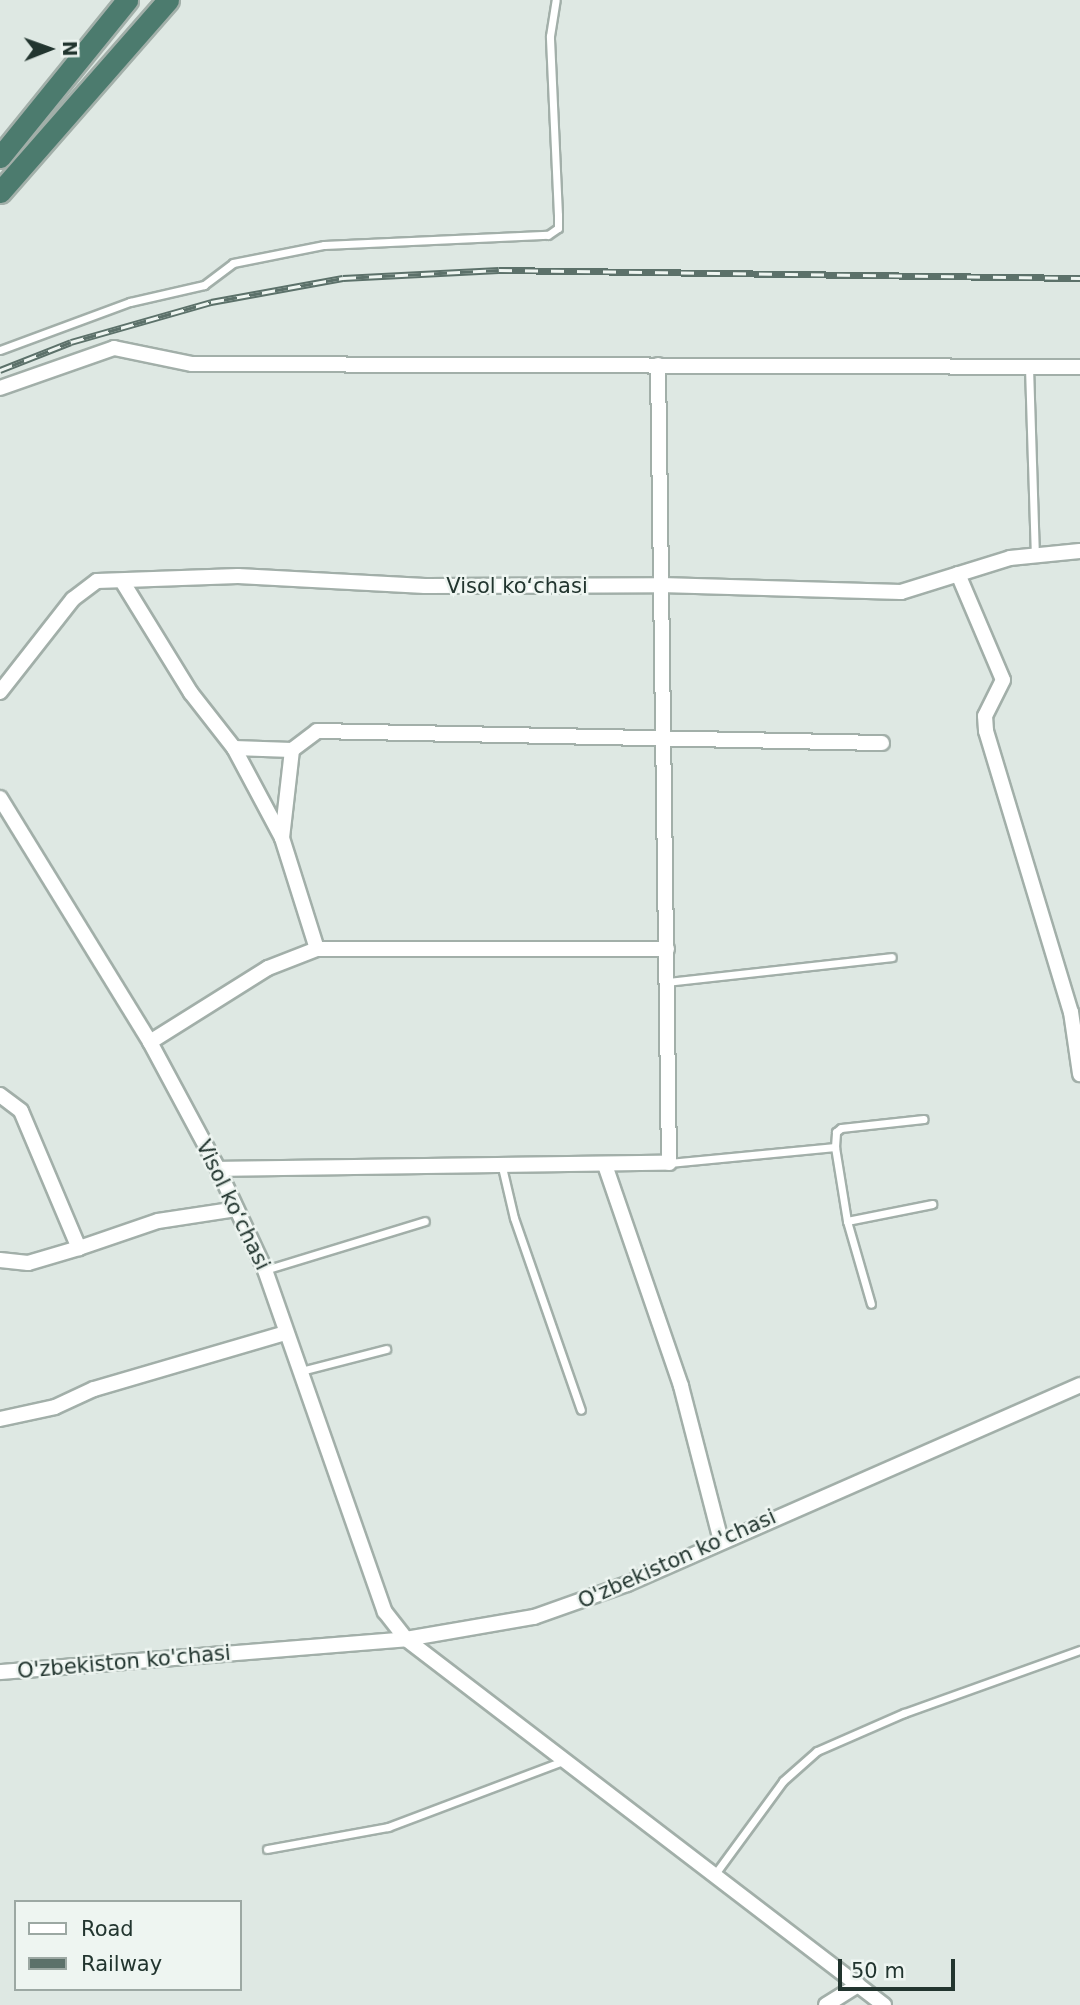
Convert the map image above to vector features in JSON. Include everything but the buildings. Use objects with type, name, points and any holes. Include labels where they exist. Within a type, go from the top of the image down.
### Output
[{"type":"highway","points":[[0,156],[127,0]]},
{"type":"highway","points":[[0,192],[168,0]]},
{"type":"street","points":[[0,388],[114,348],[192,364],[1080,367]]},
{"type":"street","points":[[218,1169],[423,1164],[502,1167],[669,1163],[658,365]]},
{"type":"street","name":"Visol koʻchasi","points":[[0,692],[74,599],[97,581],[238,576],[425,586],[661,585],[901,592],[1010,558],[1080,551]]},
{"type":"street","points":[[958,575],[1003,680],[985,716],[986,731],[1071,1012],[1080,1074]]},
{"type":"street","points":[[122,581],[191,693],[234,748],[282,838],[317,950]]},
{"type":"street","points":[[234,748],[292,750],[317,731],[882,743]]},
{"type":"street","points":[[282,838],[292,750]]},
{"type":"street","name":"Visol koʻchasi","points":[[0,798],[149,1042],[218,1169],[265,1270],[385,1612],[406,1639],[884,2005]]},
{"type":"street","points":[[149,1042],[268,968],[317,950],[667,949]]},
{"type":"street","points":[[0,1095],[21,1111],[79,1248]]},
{"type":"street","points":[[605,1165],[681,1386],[721,1541]]},
{"type":"street","points":[[0,1260],[29,1263],[158,1221],[236,1209]]},
{"type":"street","points":[[0,1419],[55,1407],[94,1389],[286,1333]]},
{"type":"street","name":"O'zbekiston ko'chasi","points":[[0,1672],[406,1639],[534,1617],[627,1584],[1080,1385]]},
{"type":"street","points":[[826,2005],[858,1985]]},
{"type":"lane","points":[[0,350],[130,302],[204,285],[233,263],[324,245],[548,235],[558,228],[550,36],[556,0]]},
{"type":"lane","points":[[1029,367],[1035,556]]},
{"type":"lane","points":[[667,982],[892,957]]},
{"type":"lane","points":[[871,1304],[847,1221],[835,1147],[836,1132],[841,1128],[924,1119]]},
{"type":"lane","points":[[669,1163],[835,1147]]},
{"type":"lane","points":[[502,1167],[514,1218],[580,1410]]},
{"type":"lane","points":[[847,1221],[932,1205]]},
{"type":"lane","points":[[265,1270],[425,1221]]},
{"type":"lane","points":[[300,1371],[386,1349]]},
{"type":"lane","points":[[715,1874],[783,1781],[817,1751],[904,1713],[1080,1650]]},
{"type":"lane","points":[[267,1849],[388,1827],[563,1761]]},
{"type":"railway","points":[[0,370],[71,342],[211,302],[343,278],[499,270],[1080,278]]}]
